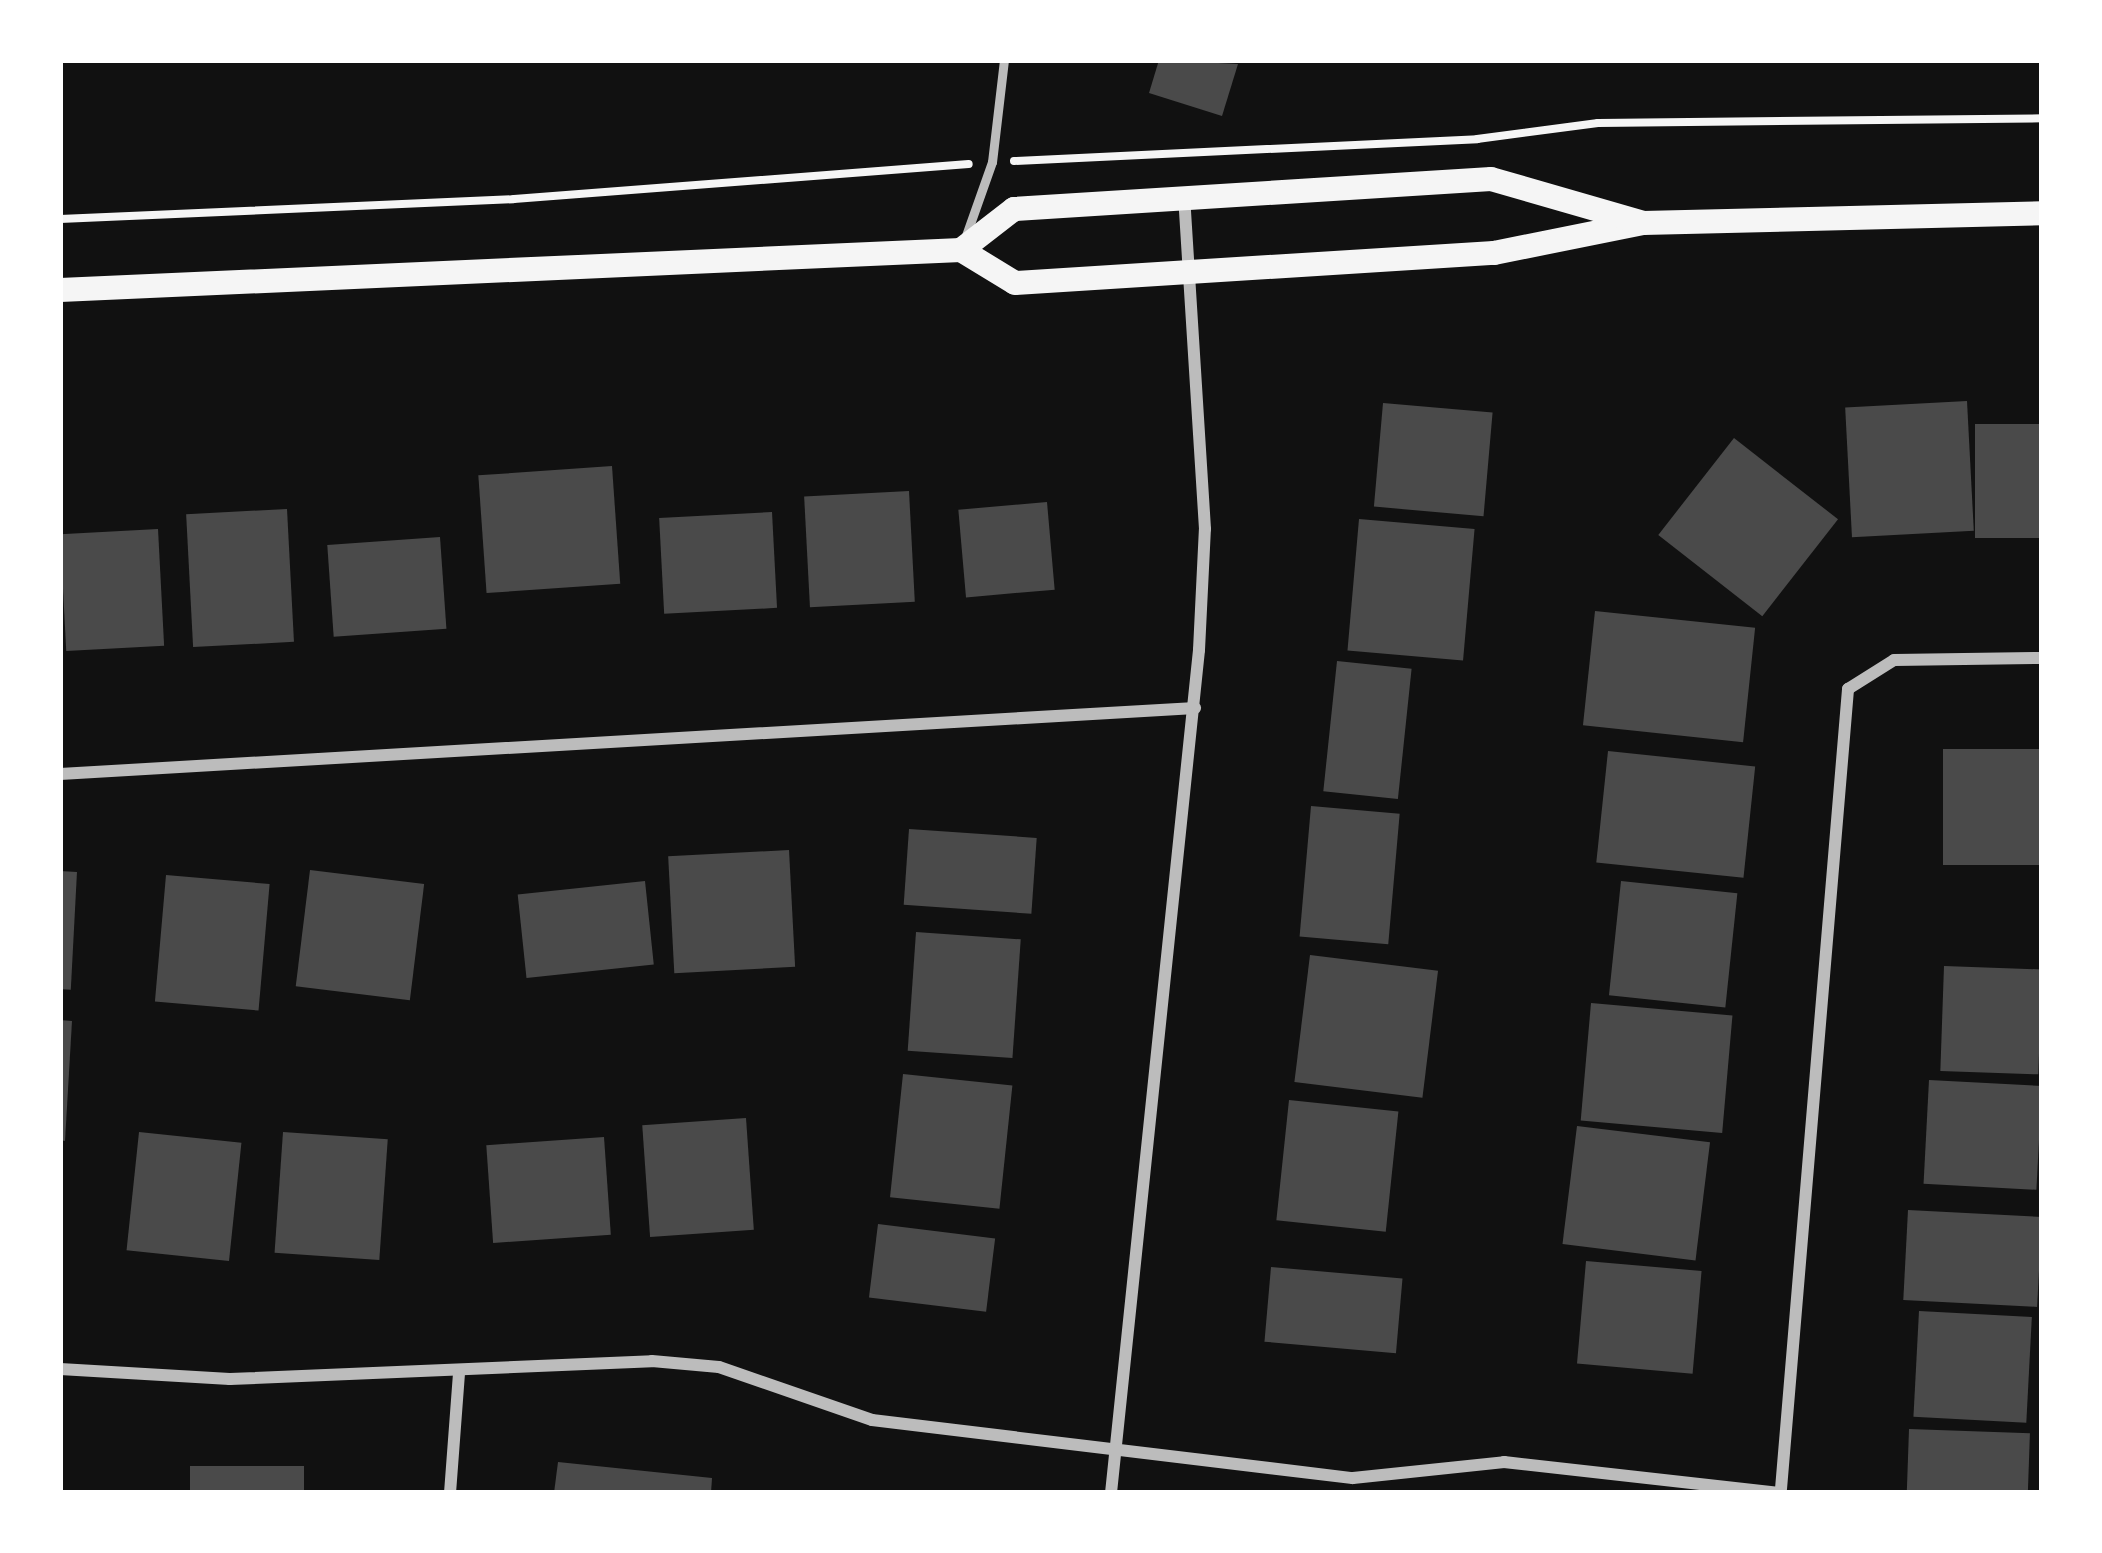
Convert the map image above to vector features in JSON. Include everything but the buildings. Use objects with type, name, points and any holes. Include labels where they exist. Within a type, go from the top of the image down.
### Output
[{"type":"main road","points":[[961,250],[1014,209],[1491,179],[1643,223]]},
{"type":"main road","points":[[60,290],[961,250],[1015,283],[1494,253],[1643,223],[2042,213]]},
{"type":"street","points":[[1111,1493],[1195,708],[1204,530],[1184,197]]},
{"type":"street","points":[[60,1369],[230,1379],[459,1374],[652,1361],[719,1367],[872,1420],[1116,1444],[1353,1478],[1504,1462],[1781,1491],[1848,689],[1894,660],[2042,658]]},
{"type":"street","points":[[60,774],[1195,708]]},
{"type":"street","points":[[450,1493],[459,1374]]},
{"type":"lane","points":[[961,250],[992,162],[1004,60]]},
{"type":"path","points":[[60,219],[514,199],[992,162],[1477,139],[1598,124],[2042,118]]}]
